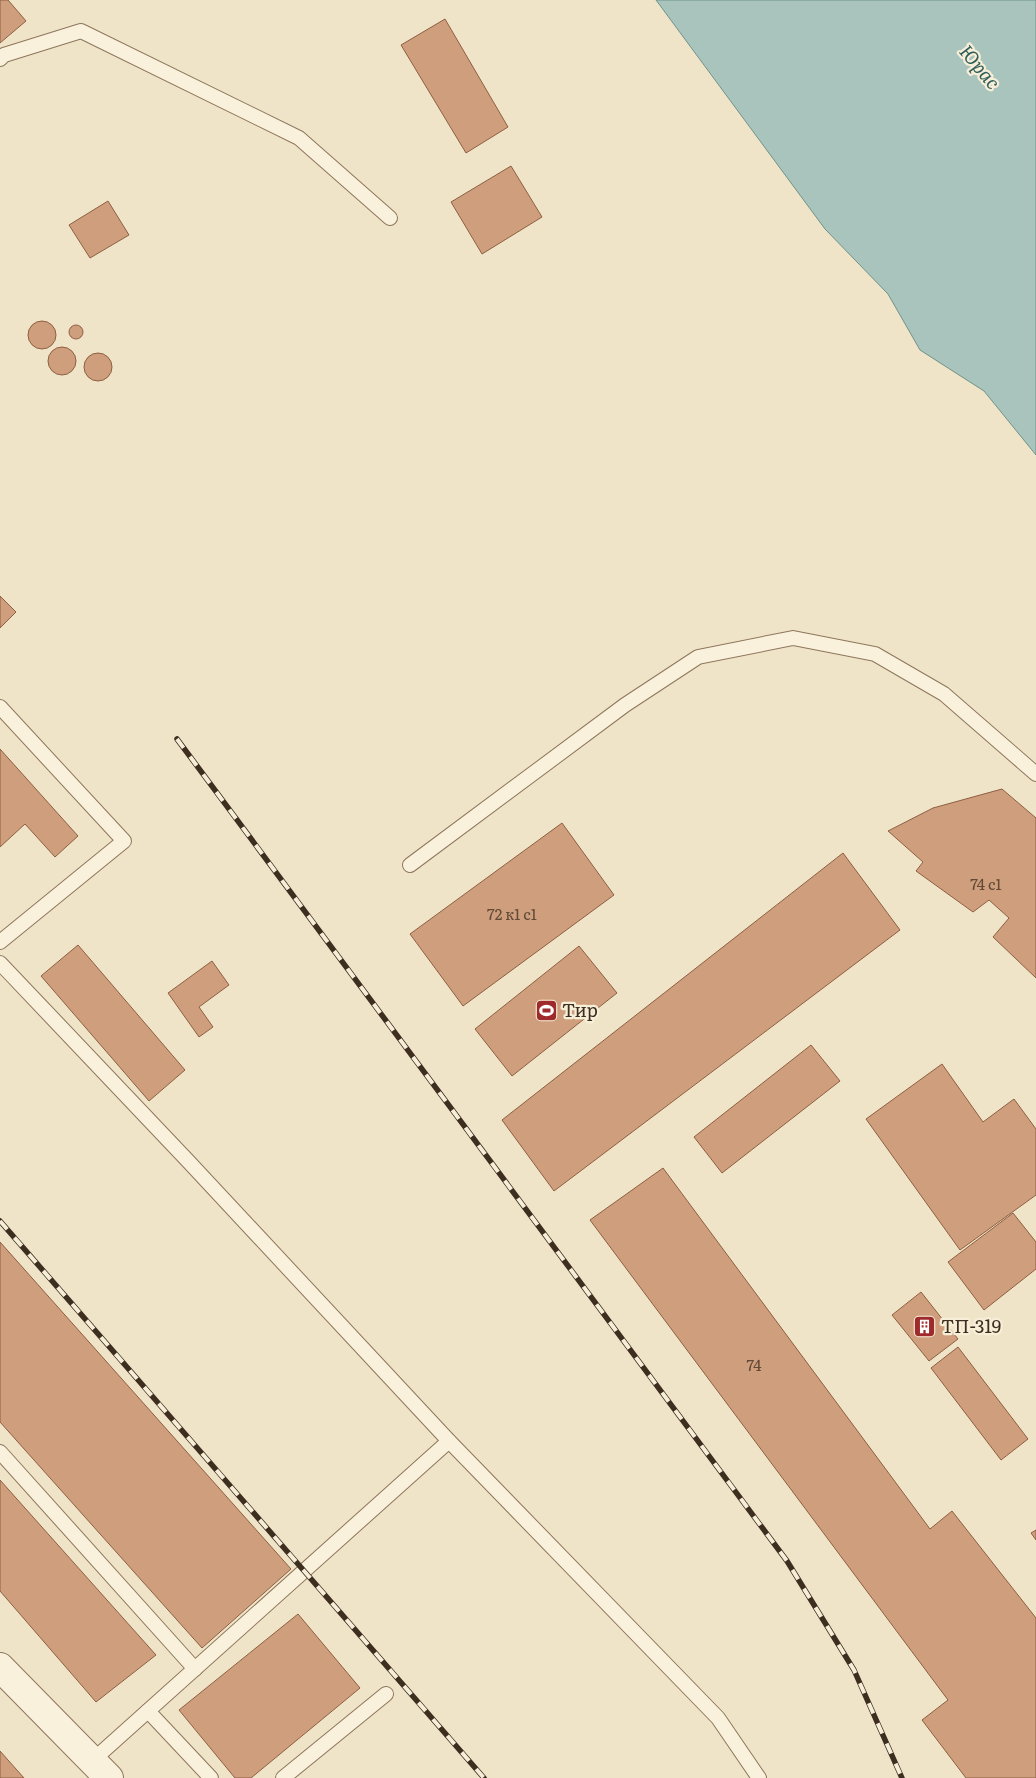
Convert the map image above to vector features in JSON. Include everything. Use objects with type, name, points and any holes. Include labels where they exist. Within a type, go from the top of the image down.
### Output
[{"type":"street","points":[[0,1668],[100,1770]]},
{"type":"lane","points":[[0,58],[4,55],[81,31],[299,138],[390,218]]},
{"type":"lane","points":[[410,864],[625,705],[698,657],[793,638],[875,654],[944,694],[1036,774]]},
{"type":"lane","points":[[0,706],[124,841],[0,942]]},
{"type":"lane","points":[[0,963],[448,1441],[718,1718],[759,1778]]},
{"type":"lane","points":[[100,1770],[148,1711],[448,1441]]},
{"type":"lane","points":[[0,1452],[194,1669]]},
{"type":"lane","points":[[283,1778],[386,1694]]},
{"type":"lane","points":[[148,1711],[211,1778]]},
{"type":"water","name":"Юрас","points":[[656,0],[1036,0],[1036,455],[984,391],[920,350],[888,294],[825,229]]},
{"type":"building","points":[[0,0],[8,0],[26,21],[0,43]]},
{"type":"building","points":[[445,19],[508,127],[466,153],[401,45]]},
{"type":"building","points":[[511,166],[542,217],[482,254],[451,202]]},
{"type":"building","points":[[108,201],[129,235],[90,258],[69,225]]},
{"type":"building","points":[[42,321],[52,325],[56,335],[52,345],[42,349],[32,345],[28,335],[32,325]]},
{"type":"building","points":[[73,325],[79,325],[83,332],[79,339],[73,339],[69,335],[69,329]]},
{"type":"building","points":[[62,347],[72,351],[76,361],[72,371],[62,375],[52,371],[48,361],[52,351]]},
{"type":"building","points":[[98,353],[108,357],[112,367],[108,377],[98,381],[88,377],[84,367],[88,357]]},
{"type":"building","points":[[0,596],[16,612],[0,628]]},
{"type":"building","points":[[0,749],[78,836],[55,857],[25,824],[0,847]]},
{"type":"building","points":[[1002,789],[1036,818],[1036,978],[993,937],[1009,918],[989,900],[973,912],[916,871],[923,862],[888,831],[933,808]]},
{"type":"building","points":[[562,823],[614,895],[463,1006],[410,934]]},
{"type":"building","points":[[843,853],[900,930],[554,1191],[502,1120]]},
{"type":"building","points":[[78,945],[185,1070],[149,1101],[41,976]]},
{"type":"building","name":"Тир","points":[[579,946],[617,993],[512,1076],[475,1029]]},
{"type":"building","points":[[212,961],[229,985],[199,1007],[213,1027],[199,1037],[168,993]]},
{"type":"building","points":[[811,1045],[840,1081],[722,1173],[694,1137]]},
{"type":"building","points":[[942,1064],[983,1122],[1014,1099],[1036,1129],[1036,1195],[960,1250],[866,1119]]},
{"type":"building","points":[[663,1168],[930,1529],[952,1511],[1036,1618],[1036,1778],[966,1778],[922,1720],[948,1700],[590,1220]]},
{"type":"building","points":[[1013,1213],[1036,1242],[1036,1269],[984,1310],[948,1262]]},
{"type":"building","points":[[0,1242],[291,1569],[202,1648],[0,1422]]},
{"type":"building","name":"ТП-319","points":[[921,1292],[958,1339],[929,1361],[892,1315]]},
{"type":"building","points":[[958,1347],[1028,1439],[1001,1460],[931,1368]]},
{"type":"building","points":[[0,1480],[156,1655],[96,1702],[0,1591]]},
{"type":"building","points":[[1036,1530],[1036,1540],[1031,1533]]},
{"type":"building","points":[[298,1614],[360,1688],[251,1778],[235,1778],[179,1710]]},
{"type":"building","points":[[0,1751],[24,1778],[0,1778]]},
{"type":"railway","points":[[177,739],[787,1561],[854,1670],[902,1778]]},
{"type":"railway","points":[[0,1221],[484,1778]]},
{"type":"place","name":"Тир","points":[[546,1011]]},
{"type":"place","name":"ТП-319","points":[[925,1327]]}]
